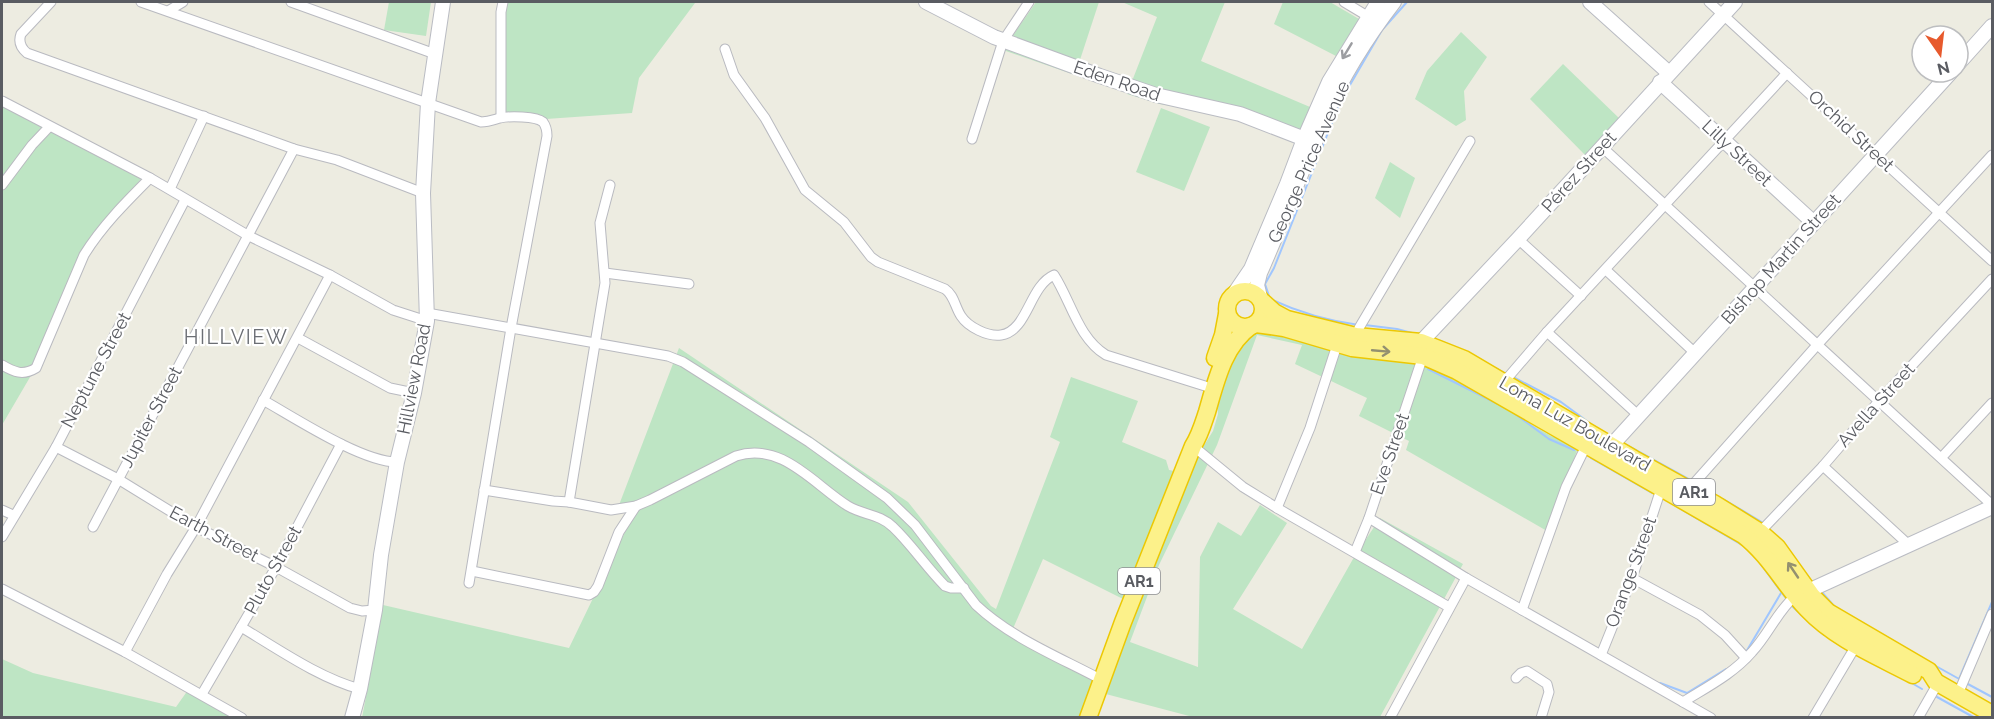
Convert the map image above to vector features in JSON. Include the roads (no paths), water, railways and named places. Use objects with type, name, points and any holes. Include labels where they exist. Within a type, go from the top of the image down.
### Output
[{"type":"highway","points":[[1245,290],[1261,299],[1262,316],[1254,325],[1234,324],[1227,314],[1228,303],[1234,294],[1245,290]]},
{"type":"highway","name":"Loma Luz Boulevard","points":[[1261,299],[1280,316],[1356,336],[1451,353],[1504,382],[1760,532],[1781,553],[1802,594],[1819,620],[1834,632],[1924,682],[1937,683],[1992,714]]},
{"type":"highway","name":"AR1","points":[[1193,446],[1192,434],[1205,386],[1223,335],[1227,314]]},
{"type":"highway","name":"Loma Luz Boulevard","points":[[1254,325],[1284,328],[1352,348],[1422,349],[1743,535],[1755,544],[1802,594],[1828,612],[1929,671],[1937,683]]},
{"type":"highway","name":"AR1","points":[[1088,717],[1193,446],[1200,436],[1229,348],[1235,339],[1254,325]]},
{"type":"street","points":[[51,2],[21,34],[20,46],[27,53],[294,149],[337,160],[423,193]]},
{"type":"street","points":[[141,2],[482,122],[501,117],[529,117],[543,123],[547,136],[511,328],[469,583]]},
{"type":"street","points":[[168,11],[183,2]]},
{"type":"street","points":[[291,2],[435,54]]},
{"type":"street","name":"Hillview Road","points":[[352,717],[360,689],[375,610],[381,555],[397,462],[414,393],[427,317],[423,193],[428,103],[443,2]]},
{"type":"street","points":[[501,117],[501,12],[503,2]]},
{"type":"street","name":"Eden Road","points":[[926,2],[1003,41],[1127,86],[1166,98],[1240,114],[1309,141]]},
{"type":"street","points":[[972,139],[1003,41],[1029,2]]},
{"type":"street","points":[[1344,2],[1374,20]]},
{"type":"street","name":"George Price Avenue","points":[[1234,294],[1251,269],[1287,184],[1374,20],[1378,2]]},
{"type":"street","name":"George Price Avenue","points":[[1374,20],[1394,2]]},
{"type":"street","name":"Lilly Street","points":[[1590,2],[1725,140],[1814,223]]},
{"type":"street","name":"Orchid Street","points":[[1709,2],[1992,261]]},
{"type":"street","name":"Pérez Street","points":[[1422,349],[1518,239],[1735,2]]},
{"type":"street","points":[[1970,51],[1992,26]]},
{"type":"street","points":[[725,50],[734,75],[765,118],[805,190],[844,222],[878,262],[945,288],[966,321],[976,329],[1000,336],[1012,331],[1041,284],[1054,275],[1086,336],[1099,350],[1106,355],[1205,386]]},
{"type":"street","points":[[1504,382],[1547,332],[1787,73]]},
{"type":"street","name":"Bishop Martin Street","points":[[1611,446],[1940,84]]},
{"type":"street","points":[[2,101],[170,189],[249,237],[330,275],[393,310],[596,343],[668,356],[683,362],[809,442],[904,512],[988,616],[1011,632],[1102,680]]},
{"type":"street","points":[[170,189],[204,116]]},
{"type":"street","points":[[2,185],[32,144],[49,127]]},
{"type":"street","name":"George Price Avenue","points":[[1261,299],[1257,285],[1260,273],[1309,141]]},
{"type":"street","points":[[1356,336],[1370,308],[1470,141]]},
{"type":"street","points":[[1602,147],[1942,457],[1992,506],[1910,546],[1802,594],[1782,610],[1753,652],[1727,675],[1683,702]]},
{"type":"street","name":"Jupiter Street","points":[[93,527],[294,149]]},
{"type":"street","points":[[1689,489],[1992,154]]},
{"type":"street","points":[[2,365],[21,373],[36,368],[84,255],[100,231],[150,178]]},
{"type":"street","points":[[569,502],[605,283],[600,222],[610,185]]},
{"type":"street","name":"Neptune Street","points":[[2,537],[13,515],[56,447],[185,200]]},
{"type":"street","points":[[1518,239],[1581,296]]},
{"type":"street","points":[[1606,270],[1695,353]]},
{"type":"street","points":[[605,273],[688,284]]},
{"type":"street","points":[[125,652],[167,574],[196,527],[330,275]]},
{"type":"street","name":"Avella Street","points":[[1760,532],[1823,466],[1879,401],[1992,279]]},
{"type":"street","points":[[1547,332],[1638,415]]},
{"type":"street","points":[[298,338],[390,388],[414,393]]},
{"type":"street","points":[[1277,508],[1310,428],[1337,345]]},
{"type":"street","name":"Eve Street","points":[[1355,552],[1369,518],[1422,349]]},
{"type":"street","points":[[263,400],[341,444],[381,461],[397,462]]},
{"type":"street","points":[[1942,457],[1992,403]]},
{"type":"street","name":"Pluto Street","points":[[202,694],[276,567],[341,444]]},
{"type":"street","points":[[1193,446],[1243,486],[1277,508],[1449,607]]},
{"type":"street","points":[[1522,610],[1566,487],[1586,446]]},
{"type":"street","name":"Earth Street","points":[[56,447],[117,479],[196,527],[276,567],[350,608],[375,610]]},
{"type":"street","points":[[484,490],[611,510],[636,506],[736,456],[746,453],[762,453],[789,463],[848,505],[886,520],[945,586],[964,588]]},
{"type":"street","points":[[1823,466],[1910,546]]},
{"type":"street","name":"Orange Street","points":[[1600,655],[1632,578],[1661,489]]},
{"type":"street","points":[[472,571],[588,595],[598,586],[619,532],[636,506]]},
{"type":"street","points":[[2,510],[13,515]]},
{"type":"street","points":[[611,510],[618,523],[619,532]]},
{"type":"street","points":[[1369,518],[1466,578],[1711,717]]},
{"type":"street","points":[[1390,717],[1466,578]]},
{"type":"street","points":[[1632,578],[1700,615],[1725,635],[1746,658]]},
{"type":"street","points":[[2,589],[125,652],[242,717]]},
{"type":"street","points":[[1958,694],[1992,614]]},
{"type":"street","points":[[242,627],[286,654],[344,684],[360,689]]},
{"type":"street","points":[[1813,717],[1857,644]]},
{"type":"street","points":[[1516,678],[1527,671],[1547,684],[1549,692],[1541,717]]},
{"type":"street","points":[[1918,717],[1937,683]]},
{"type":"waterway","points":[[1322,148],[1340,102],[1382,30],[1407,2]]},
{"type":"waterway","points":[[1317,160],[1274,268],[1265,284],[1270,299],[1281,304],[1325,319],[1359,325]]},
{"type":"waterway","points":[[1365,325],[1412,333]]},
{"type":"waterway","points":[[1438,340],[1452,346]]},
{"type":"waterway","points":[[1495,368],[1508,375]]},
{"type":"waterway","points":[[1428,369],[1498,404]]},
{"type":"waterway","points":[[1513,377],[1561,402],[1595,427]]},
{"type":"waterway","points":[[1511,411],[1549,439],[1574,450]]},
{"type":"waterway","points":[[1621,442],[1692,481]]},
{"type":"waterway","points":[[1591,458],[1652,493]]},
{"type":"waterway","points":[[1697,484],[1713,493]]},
{"type":"waterway","points":[[1723,499],[1765,524]]},
{"type":"waterway","points":[[1674,505],[1742,545]]},
{"type":"waterway","points":[[1760,563],[1785,597]]},
{"type":"waterway","points":[[1820,590],[1834,606]]},
{"type":"waterway","points":[[1746,652],[1781,593]]},
{"type":"waterway","points":[[1959,679],[1992,602]]},
{"type":"waterway","points":[[1793,607],[1824,635]]},
{"type":"waterway","points":[[1934,665],[1961,680]]},
{"type":"waterway","points":[[1660,683],[1687,693],[1726,669]]},
{"type":"waterway","points":[[1910,682],[1922,689]]},
{"type":"waterway","points":[[1966,683],[1992,697]]},
{"type":"waterway","points":[[1937,697],[1975,718]]},
{"type":"district","name":"HILLVIEW","points":[[236,337]]}]
